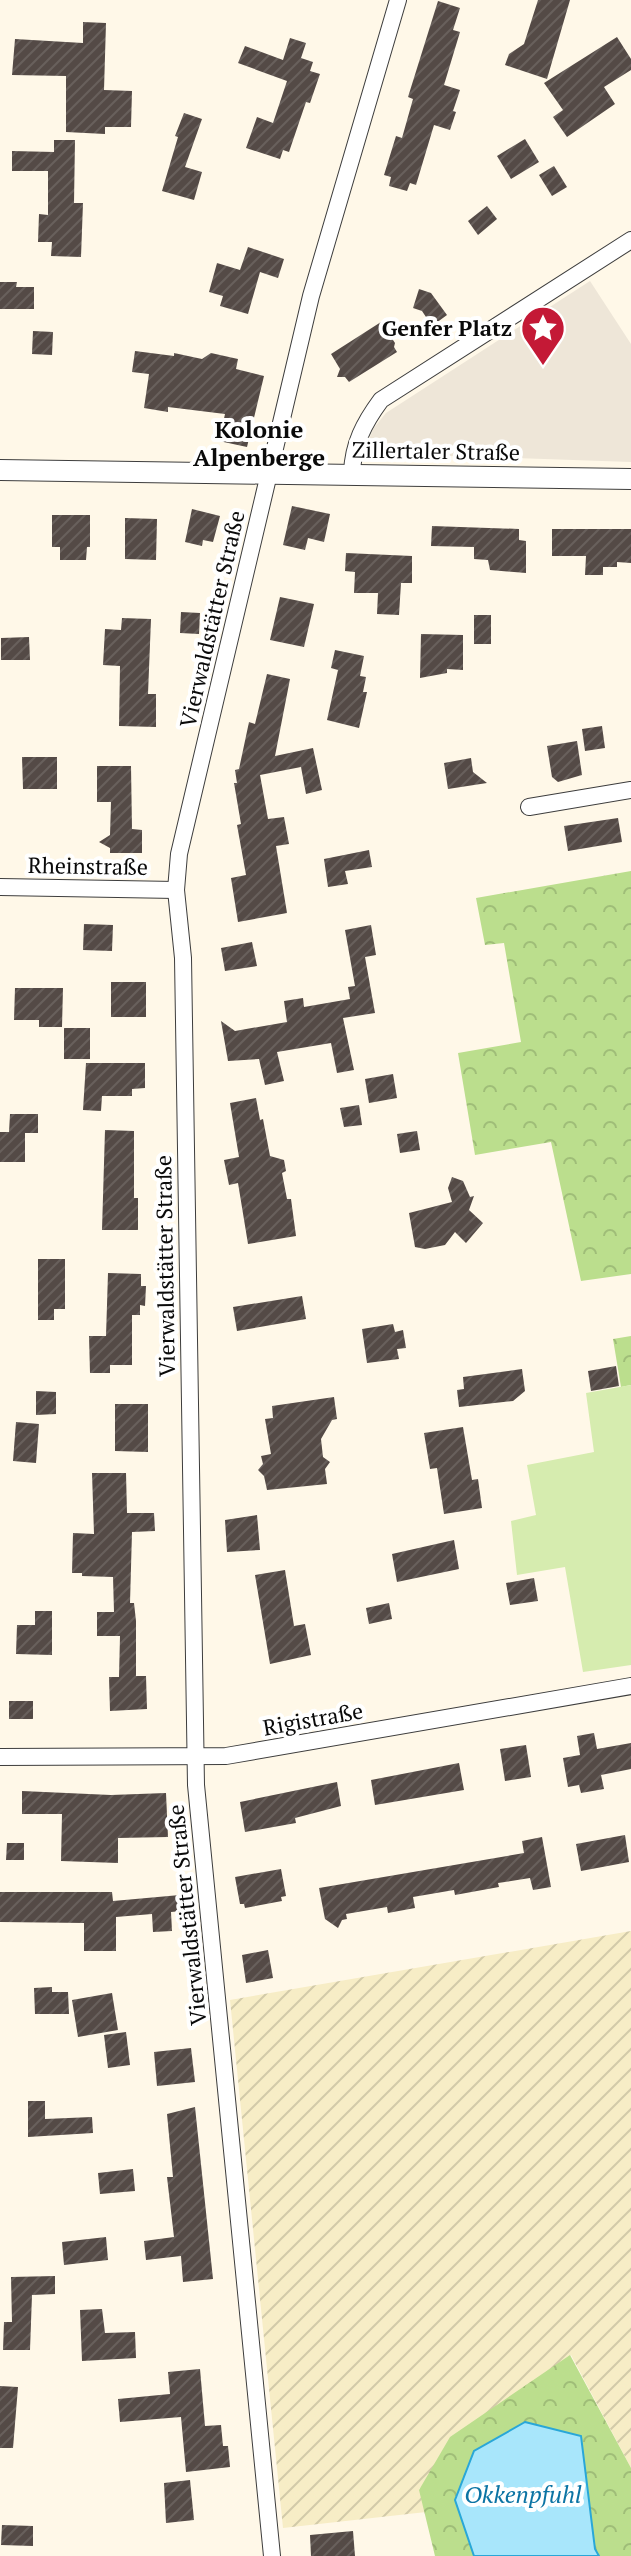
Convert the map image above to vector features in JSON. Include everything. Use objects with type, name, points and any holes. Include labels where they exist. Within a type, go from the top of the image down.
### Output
[{"type":"street","name":"Vierwaldstätter Straße","points":[[272,2556],[195,1758],[183,958],[176,890],[179,854],[311,296],[398,0]]},
{"type":"street","points":[[352,473],[363,424],[381,400],[631,240]]},
{"type":"street","name":"Zillertaler Straße","points":[[0,470],[631,479]]},
{"type":"street","points":[[529,807],[631,790]]},
{"type":"street","name":"Rheinstraße","points":[[0,887],[176,890]]},
{"type":"street","name":"Rigistraße","points":[[0,1757],[226,1756],[631,1686]]},
{"type":"shaded area","name":"Genfer Platz","points":[[590,281],[631,344],[631,462],[364,453],[373,429],[386,413]]},
{"type":"shaded area","points":[[631,1931],[631,2468],[571,2355],[419,2489],[426,2512],[283,2528],[230,2000]]},
{"type":"green space","points":[[631,871],[631,1274],[581,1281],[551,1142],[475,1155],[458,1053],[521,1042],[504,943],[485,945],[476,898]]},
{"type":"green space","points":[[631,1336],[631,1385],[621,1387],[613,1339]]},
{"type":"green space","points":[[631,1385],[631,1665],[583,1672],[565,1567],[517,1575],[511,1521],[536,1515],[527,1465],[594,1452],[586,1393]]},
{"type":"green space","points":[[570,2355],[631,2468],[631,2556],[599,2556],[595,2550],[581,2436],[455,2500],[474,2556],[435,2556],[419,2490],[450,2437]]},
{"type":"water","name":"Okkenpfuhl","points":[[525,2422],[581,2436],[595,2549],[599,2556],[474,2556],[455,2500],[474,2451]]},
{"type":"building","points":[[538,0],[570,0],[547,79],[505,65],[509,54],[524,44]]},
{"type":"building","points":[[438,1],[460,8],[453,30],[460,32],[444,85],[460,90],[450,130],[434,125],[416,185],[410,183],[407,191],[389,186],[391,177],[384,175],[396,136],[402,138],[413,99],[408,97]]},
{"type":"building","points":[[83,22],[106,23],[104,90],[132,91],[131,127],[105,127],[105,134],[66,132],[66,76],[12,75],[15,39],[83,43]]},
{"type":"building","points":[[617,37],[631,59],[631,70],[604,87],[615,104],[567,137],[553,117],[563,110],[544,83]]},
{"type":"building","points":[[290,38],[306,43],[301,58],[313,62],[310,71],[320,74],[310,103],[306,102],[289,152],[283,150],[280,159],[246,148],[257,117],[273,123],[287,81],[238,63],[245,46],[283,60]]},
{"type":"building","points":[[184,113],[202,119],[185,167],[202,172],[194,200],[162,191],[178,137],[175,136]]},
{"type":"building","points":[[525,139],[539,162],[511,179],[497,156]]},
{"type":"building","points":[[54,140],[75,140],[74,203],[83,203],[81,257],[51,256],[52,242],[38,242],[39,214],[48,215],[48,171],[12,171],[12,151],[54,152]]},
{"type":"building","points":[[554,166],[567,187],[552,196],[539,175]]},
{"type":"building","points":[[487,206],[497,219],[478,235],[468,221]]},
{"type":"building","points":[[248,247],[284,259],[278,278],[260,272],[248,314],[220,306],[223,296],[209,292],[217,263],[240,270]]},
{"type":"building","points":[[0,282],[17,282],[16,287],[34,287],[34,309],[0,309]]},
{"type":"building","points":[[419,289],[431,293],[447,315],[432,326],[422,311],[413,308]]},
{"type":"building","points":[[381,322],[395,343],[397,352],[349,382],[345,377],[337,377],[340,369],[331,354]]},
{"type":"building","points":[[33,331],[53,332],[52,355],[32,354]]},
{"type":"building","points":[[135,351],[174,356],[174,353],[202,359],[211,353],[238,359],[236,369],[264,376],[247,447],[219,441],[225,414],[168,407],[168,412],[144,408],[149,374],[132,372]]},
{"type":"building","points":[[292,506],[330,514],[324,542],[308,538],[305,550],[283,545]]},
{"type":"building","points":[[192,509],[220,516],[213,542],[203,540],[202,546],[185,542]]},
{"type":"building","points":[[52,515],[90,515],[90,547],[87,547],[86,560],[60,560],[60,547],[52,547]]},
{"type":"building","points":[[125,518],[157,519],[156,560],[125,559]]},
{"type":"building","points":[[432,526],[519,529],[519,540],[526,541],[526,573],[490,570],[488,560],[474,559],[474,547],[431,546]]},
{"type":"building","points":[[552,529],[631,529],[631,563],[617,562],[617,567],[603,567],[603,575],[585,575],[586,556],[552,556]]},
{"type":"building","points":[[346,553],[412,556],[412,583],[401,583],[399,615],[377,614],[378,593],[354,593],[355,572],[345,571]]},
{"type":"building","points":[[280,597],[314,604],[304,647],[270,640]]},
{"type":"building","points":[[181,612],[200,613],[199,634],[180,633]]},
{"type":"building","points":[[474,615],[491,615],[491,644],[474,644]]},
{"type":"building","points":[[122,618],[151,619],[148,694],[156,694],[156,727],[119,726],[120,666],[103,665],[105,629],[121,630]]},
{"type":"building","points":[[421,634],[463,635],[463,670],[447,669],[447,673],[420,678]]},
{"type":"building","points":[[29,637],[30,660],[1,660],[1,638]]},
{"type":"building","points":[[335,650],[364,656],[360,676],[366,677],[363,692],[367,692],[359,728],[327,720],[338,670],[331,668]]},
{"type":"building","points":[[267,674],[290,679],[275,756],[313,748],[322,790],[306,794],[301,767],[260,775],[268,819],[284,817],[289,844],[276,846],[287,913],[238,922],[231,878],[246,875],[237,825],[241,824],[234,783],[237,783],[235,770],[239,769],[249,722],[255,724]]},
{"type":"building","points":[[602,726],[605,748],[585,751],[582,729]]},
{"type":"building","points":[[577,741],[582,775],[558,782],[552,777],[547,746]]},
{"type":"building","points":[[22,757],[57,757],[57,789],[23,789]]},
{"type":"building","points":[[471,758],[473,772],[487,783],[448,789],[444,763]]},
{"type":"building","points":[[97,766],[131,766],[132,829],[142,830],[142,853],[110,853],[110,848],[99,842],[110,835],[111,802],[97,802]]},
{"type":"building","points":[[618,818],[622,842],[568,851],[564,826]]},
{"type":"building","points":[[369,850],[372,867],[345,871],[348,884],[328,887],[324,859]]},
{"type":"building","points":[[84,924],[113,925],[112,951],[83,950]]},
{"type":"building","points":[[371,925],[376,955],[365,957],[375,1013],[343,1018],[354,1070],[337,1073],[331,1043],[277,1052],[284,1081],[265,1085],[259,1059],[228,1061],[221,1021],[235,1031],[287,1022],[284,1001],[303,998],[304,1007],[350,999],[348,987],[355,986],[345,930]]},
{"type":"building","points":[[252,942],[257,966],[225,971],[221,948]]},
{"type":"building","points":[[111,982],[146,982],[146,1017],[111,1017]]},
{"type":"building","points":[[15,988],[63,988],[62,1027],[39,1027],[39,1020],[14,1020]]},
{"type":"building","points":[[64,1028],[90,1028],[90,1059],[64,1059]]},
{"type":"building","points":[[86,1063],[145,1063],[145,1088],[132,1089],[132,1096],[102,1096],[101,1111],[83,1110]]},
{"type":"building","points":[[393,1074],[397,1098],[369,1103],[365,1079]]},
{"type":"building","points":[[256,1098],[270,1156],[284,1160],[286,1171],[282,1173],[287,1199],[291,1199],[296,1236],[248,1244],[238,1183],[229,1185],[224,1160],[239,1157],[230,1103]]},
{"type":"building","points":[[359,1105],[362,1125],[344,1127],[340,1108]]},
{"type":"building","points":[[10,1114],[38,1114],[38,1133],[25,1133],[25,1162],[0,1162],[0,1132],[9,1132]]},
{"type":"building","points":[[105,1130],[134,1131],[134,1198],[138,1198],[138,1230],[102,1230]]},
{"type":"building","points":[[417,1131],[420,1150],[400,1153],[397,1134]]},
{"type":"building","points":[[452,1177],[463,1181],[470,1197],[474,1196],[469,1210],[483,1223],[466,1243],[455,1232],[445,1245],[425,1249],[415,1247],[409,1213],[452,1202],[448,1188]]},
{"type":"building","points":[[38,1259],[65,1259],[65,1309],[54,1309],[54,1320],[38,1320]]},
{"type":"building","points":[[108,1273],[141,1274],[141,1286],[146,1286],[145,1306],[140,1305],[140,1315],[132,1315],[132,1365],[110,1365],[110,1373],[90,1373],[89,1336],[106,1336]]},
{"type":"building","points":[[302,1296],[306,1319],[237,1331],[233,1307]]},
{"type":"building","points":[[393,1324],[395,1332],[403,1330],[406,1348],[397,1349],[399,1359],[367,1363],[362,1329]]},
{"type":"building","points":[[616,1366],[619,1386],[591,1391],[588,1371]]},
{"type":"building","points":[[522,1369],[525,1391],[513,1401],[459,1407],[457,1390],[464,1389],[463,1377]]},
{"type":"building","points":[[36,1391],[56,1392],[56,1414],[36,1415]]},
{"type":"building","points":[[334,1397],[337,1419],[332,1420],[321,1439],[323,1457],[330,1462],[325,1469],[327,1484],[267,1490],[264,1476],[258,1470],[263,1464],[261,1456],[271,1454],[265,1419],[273,1418],[272,1406]]},
{"type":"building","points":[[115,1404],[148,1404],[148,1452],[115,1451]]},
{"type":"building","points":[[16,1422],[39,1424],[36,1463],[13,1461]]},
{"type":"building","points":[[463,1427],[472,1480],[478,1479],[482,1508],[444,1514],[437,1468],[430,1469],[424,1433]]},
{"type":"building","points":[[92,1473],[126,1473],[127,1513],[154,1513],[155,1531],[132,1532],[130,1603],[134,1603],[136,1621],[136,1676],[146,1676],[147,1709],[110,1711],[109,1677],[119,1677],[120,1636],[97,1636],[97,1612],[114,1612],[113,1577],[72,1573],[73,1533],[94,1534]]},
{"type":"building","points":[[257,1515],[260,1550],[227,1552],[225,1520]]},
{"type":"building","points":[[454,1540],[459,1569],[397,1582],[392,1554]]},
{"type":"building","points":[[285,1570],[294,1626],[305,1624],[311,1655],[270,1664],[255,1575]]},
{"type":"building","points":[[534,1578],[538,1601],[510,1605],[506,1583]]},
{"type":"building","points":[[389,1603],[392,1619],[369,1624],[366,1608]]},
{"type":"building","points":[[35,1611],[52,1611],[52,1655],[16,1654],[17,1625],[35,1625]]},
{"type":"building","points":[[9,1701],[33,1701],[33,1719],[9,1719]]},
{"type":"building","points":[[594,1733],[597,1749],[631,1743],[631,1769],[601,1775],[604,1789],[581,1793],[579,1785],[568,1787],[563,1758],[580,1755],[577,1736]]},
{"type":"building","points":[[526,1745],[531,1777],[505,1781],[500,1749]]},
{"type":"building","points":[[459,1763],[464,1790],[375,1805],[371,1780]]},
{"type":"building","points":[[337,1782],[341,1806],[295,1818],[296,1823],[245,1832],[240,1802]]},
{"type":"building","points":[[22,1791],[111,1795],[166,1793],[168,1837],[118,1838],[118,1863],[61,1861],[62,1814],[22,1814]]},
{"type":"building","points":[[625,1835],[629,1862],[581,1871],[576,1844]]},
{"type":"building","points":[[542,1837],[551,1887],[533,1890],[530,1878],[455,1895],[454,1890],[413,1897],[415,1908],[388,1913],[387,1907],[346,1914],[347,1919],[342,1920],[338,1928],[325,1919],[319,1888],[524,1853],[522,1841]]},
{"type":"building","points":[[7,1843],[24,1843],[24,1860],[6,1860]]},
{"type":"building","points":[[281,1869],[286,1896],[281,1897],[282,1901],[245,1908],[244,1904],[240,1904],[235,1877]]},
{"type":"building","points":[[0,1892],[112,1892],[113,1901],[180,1895],[182,1911],[171,1912],[172,1931],[153,1932],[152,1914],[116,1917],[116,1951],[84,1951],[84,1923],[0,1922]]},
{"type":"building","points":[[268,1950],[273,1978],[246,1983],[242,1955]]},
{"type":"building","points":[[52,1987],[52,1992],[68,1992],[69,2014],[35,2014],[34,1988]]},
{"type":"building","points":[[112,1993],[118,2030],[78,2037],[72,2000]]},
{"type":"building","points":[[126,2032],[130,2065],[108,2068],[104,2035]]},
{"type":"building","points":[[191,2048],[195,2082],[157,2086],[154,2052]]},
{"type":"building","points":[[28,2101],[45,2101],[45,2119],[92,2117],[93,2133],[28,2137]]},
{"type":"building","points":[[195,2107],[213,2279],[183,2282],[181,2256],[146,2260],[144,2241],[174,2237],[167,2177],[173,2177],[167,2114]]},
{"type":"building","points":[[133,2169],[135,2191],[100,2194],[98,2173]]},
{"type":"building","points":[[106,2237],[108,2260],[64,2265],[62,2242]]},
{"type":"building","points":[[55,2276],[55,2294],[32,2295],[30,2350],[3,2350],[4,2322],[12,2322],[11,2277]]},
{"type":"building","points":[[102,2309],[105,2333],[135,2332],[136,2358],[82,2361],[80,2310]]},
{"type":"building","points":[[200,2369],[205,2426],[221,2425],[223,2446],[228,2446],[230,2467],[186,2472],[181,2417],[120,2422],[118,2399],[170,2394],[168,2372]]},
{"type":"building","points":[[0,2386],[18,2387],[13,2448],[0,2448]]},
{"type":"building","points":[[190,2480],[194,2520],[166,2523],[164,2483]]},
{"type":"building","points":[[2,2525],[33,2526],[33,2546],[1,2545]]},
{"type":"building","points":[[353,2531],[355,2556],[311,2556],[310,2535]]},
{"type":"place","name":"Genfer Platz","points":[[543,367]]},
{"type":"district","name":"Kolonie Alpenberge","points":[[259,444]]}]
